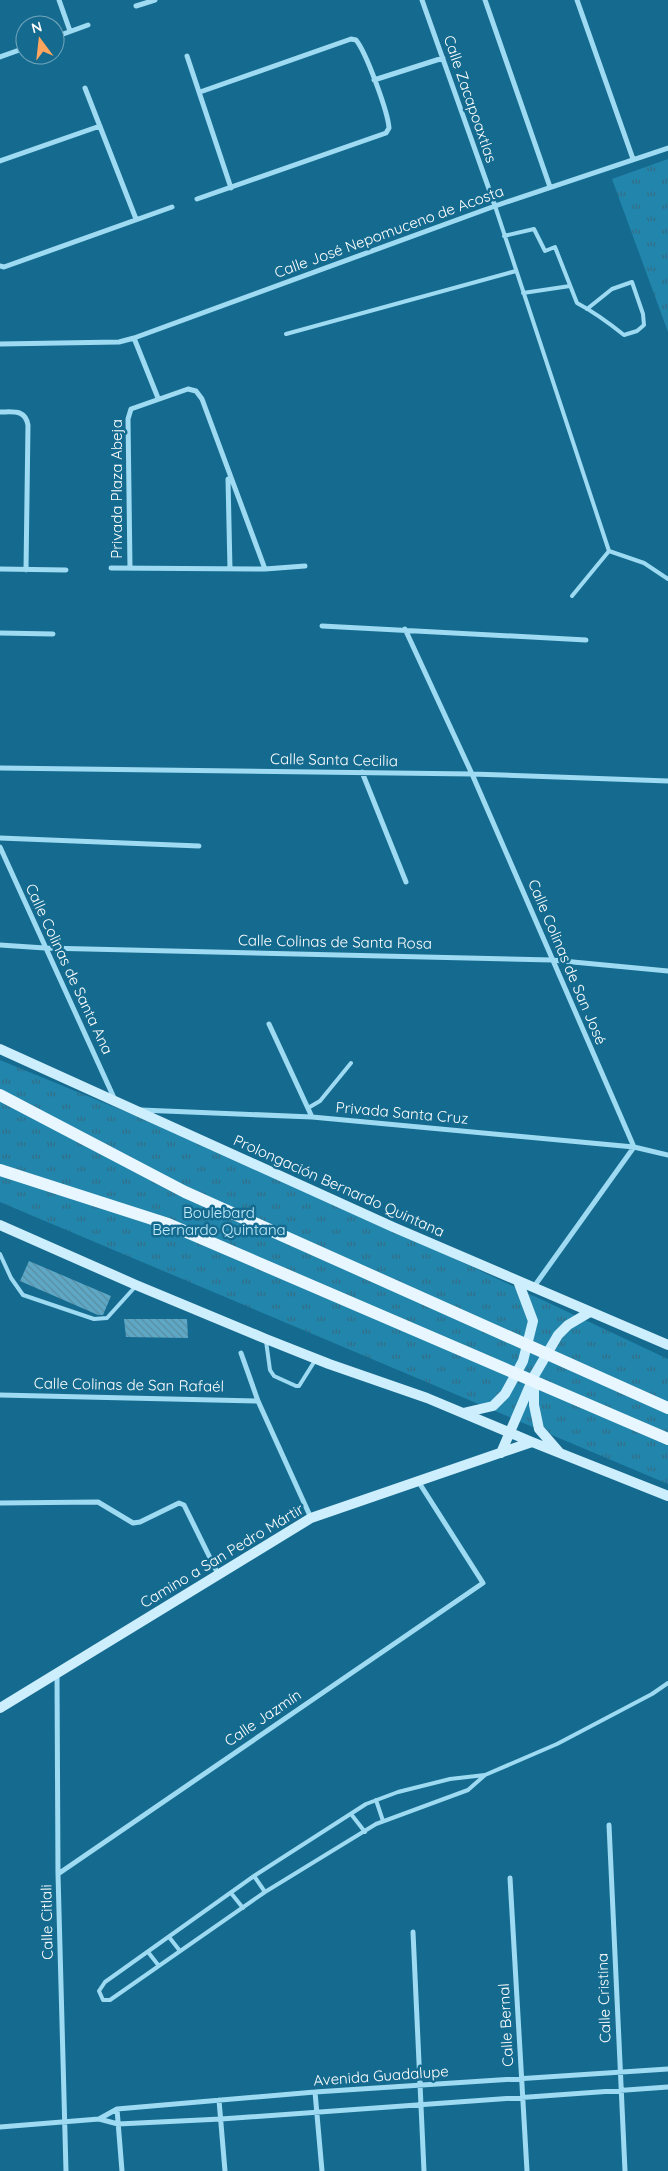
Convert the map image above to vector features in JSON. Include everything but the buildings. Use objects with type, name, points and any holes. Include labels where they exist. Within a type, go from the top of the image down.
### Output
[{"type":"main road","points":[[0,1095],[185,1192],[534,1350],[668,1408]]},
{"type":"main road","points":[[0,1170],[168,1224],[668,1439]]},
{"type":"street","points":[[59,0],[70,31]]},
{"type":"street","points":[[136,6],[155,0]]},
{"type":"street","name":"Calle Zacapoaxtlas","points":[[422,0],[495,206]]},
{"type":"street","points":[[485,0],[550,187]]},
{"type":"street","points":[[577,0],[633,159]]},
{"type":"street","points":[[65,33],[88,25]]},
{"type":"street","points":[[197,199],[386,133],[389,125],[374,80],[360,45],[356,40],[351,40],[200,92]]},
{"type":"street","points":[[0,57],[15,52]]},
{"type":"street","points":[[187,56],[231,188]]},
{"type":"street","points":[[374,80],[443,58]]},
{"type":"street","points":[[85,88],[136,219]]},
{"type":"street","points":[[0,161],[100,126]]},
{"type":"street","name":"Calle José Nepomuceno de Acosta","points":[[0,344],[119,342],[134,338],[495,206],[668,148]]},
{"type":"street","points":[[0,266],[4,267],[172,207]]},
{"type":"street","points":[[134,338],[158,398]]},
{"type":"street","name":"Privada Plaza Abeja","points":[[130,568],[128,419],[131,409],[158,398],[188,390],[196,391],[202,398],[228,474],[265,569]]},
{"type":"street","points":[[0,412],[19,412],[25,416],[28,425],[26,570]]},
{"type":"street","name":"Privada Plaza Abeja","points":[[228,474],[230,569]]},
{"type":"street","name":"Privada Plaza Abeja","points":[[111,568],[265,569],[305,566]]},
{"type":"street","points":[[0,569],[66,570]]},
{"type":"street","points":[[322,626],[586,640]]},
{"type":"street","name":"Calle Colinas de San José","points":[[405,629],[472,774],[634,1147]]},
{"type":"street","points":[[0,633],[53,634]]},
{"type":"street","name":"Calle Santa Cecilia","points":[[0,768],[472,774],[668,781]]},
{"type":"street","points":[[362,772],[406,882]]},
{"type":"street","points":[[0,838],[199,846]]},
{"type":"street","name":"Calle Colinas de Santa Ana","points":[[0,847],[115,1100]]},
{"type":"street","name":"Calle Colinas de Santa Rosa","points":[[0,945],[45,948],[552,960],[668,972]]},
{"type":"street","points":[[269,1024],[312,1118]]},
{"type":"street","name":"Prolongación Bernardo Quintana","points":[[0,1049],[532,1288],[668,1346]]},
{"type":"street","name":"Privada Santa Cruz","points":[[133,1110],[312,1118],[634,1147],[668,1155]]},
{"type":"street","points":[[532,1288],[634,1147]]},
{"type":"street","points":[[0,1225],[136,1285],[316,1359],[427,1398],[560,1454],[668,1496]]},
{"type":"street","points":[[463,1413],[493,1406],[505,1394],[523,1361],[533,1321],[518,1281]]},
{"type":"street","points":[[501,1453],[534,1376],[558,1335],[568,1325],[590,1312]]},
{"type":"street","points":[[240,1353],[258,1400],[311,1518]]},
{"type":"street","points":[[534,1376],[534,1405],[539,1429],[560,1454]]},
{"type":"street","name":"Calle Colinas de San Rafaél","points":[[0,1395],[258,1400]]},
{"type":"street","name":"Camino a San Pedro Mártir","points":[[0,1708],[311,1518],[532,1442]]},
{"type":"street","name":"Calle Jazmín","points":[[58,1874],[483,1583],[418,1481]]},
{"type":"street","points":[[0,1504],[98,1502],[134,1523],[140,1522],[179,1503],[184,1505],[218,1575]]},
{"type":"street","name":"Calle Citlali","points":[[57,1673],[58,1874],[63,2122],[66,2171]]},
{"type":"street","name":"Calle Cristina","points":[[609,1824],[625,2171]]},
{"type":"street","name":"Calle Bernal","points":[[510,1878],[527,2171]]},
{"type":"street","points":[[413,1932],[424,2171]]},
{"type":"street","name":"Avenida Guadalupe","points":[[99,2119],[117,2109],[219,2100],[668,2069]]},
{"type":"street","name":"Avenida Guadalupe","points":[[0,2127],[99,2119],[118,2124],[221,2119],[668,2087]]},
{"type":"street","points":[[315,2092],[322,2171]]},
{"type":"street","points":[[219,2100],[225,2171]]},
{"type":"street","points":[[117,2109],[122,2171]]},
{"type":"lane","points":[[495,206],[608,551]]},
{"type":"lane","points":[[504,236],[534,229],[545,251],[555,247],[577,303],[587,309],[598,314],[624,335],[637,331],[644,324],[643,314],[632,282],[612,289],[587,309]]},
{"type":"lane","points":[[286,334],[516,270]]},
{"type":"lane","points":[[523,293],[570,286]]},
{"type":"lane","points":[[608,551],[644,563],[668,578]]},
{"type":"lane","points":[[572,596],[608,551]]},
{"type":"lane","points":[[308,1108],[320,1101],[351,1063]]},
{"type":"lane","points":[[0,1254],[10,1278],[23,1295],[94,1320],[107,1318],[136,1285]]},
{"type":"lane","points":[[266,1338],[270,1370],[274,1376],[296,1386],[299,1386],[316,1359]]},
{"type":"lane","points":[[485,1776],[450,1779],[376,1800],[351,1814],[254,1876],[105,1982],[99,1991],[103,2000],[110,2000],[265,1892],[383,1821],[468,1790],[485,1776],[556,1744],[668,1684]]},
{"type":"lane","points":[[376,1800],[383,1821]]},
{"type":"lane","points":[[351,1814],[365,1832]]},
{"type":"lane","points":[[254,1876],[265,1892]]},
{"type":"lane","points":[[231,1893],[243,1908]]},
{"type":"lane","points":[[168,1937],[180,1951]]},
{"type":"lane","points":[[148,1952],[159,1966]]},
{"type":"green space","points":[[668,159],[668,332],[612,179]]},
{"type":"green space","name":"Boulebard Bernardo Quintana","points":[[0,1060],[255,1165],[668,1359],[668,1484],[0,1202]]}]
